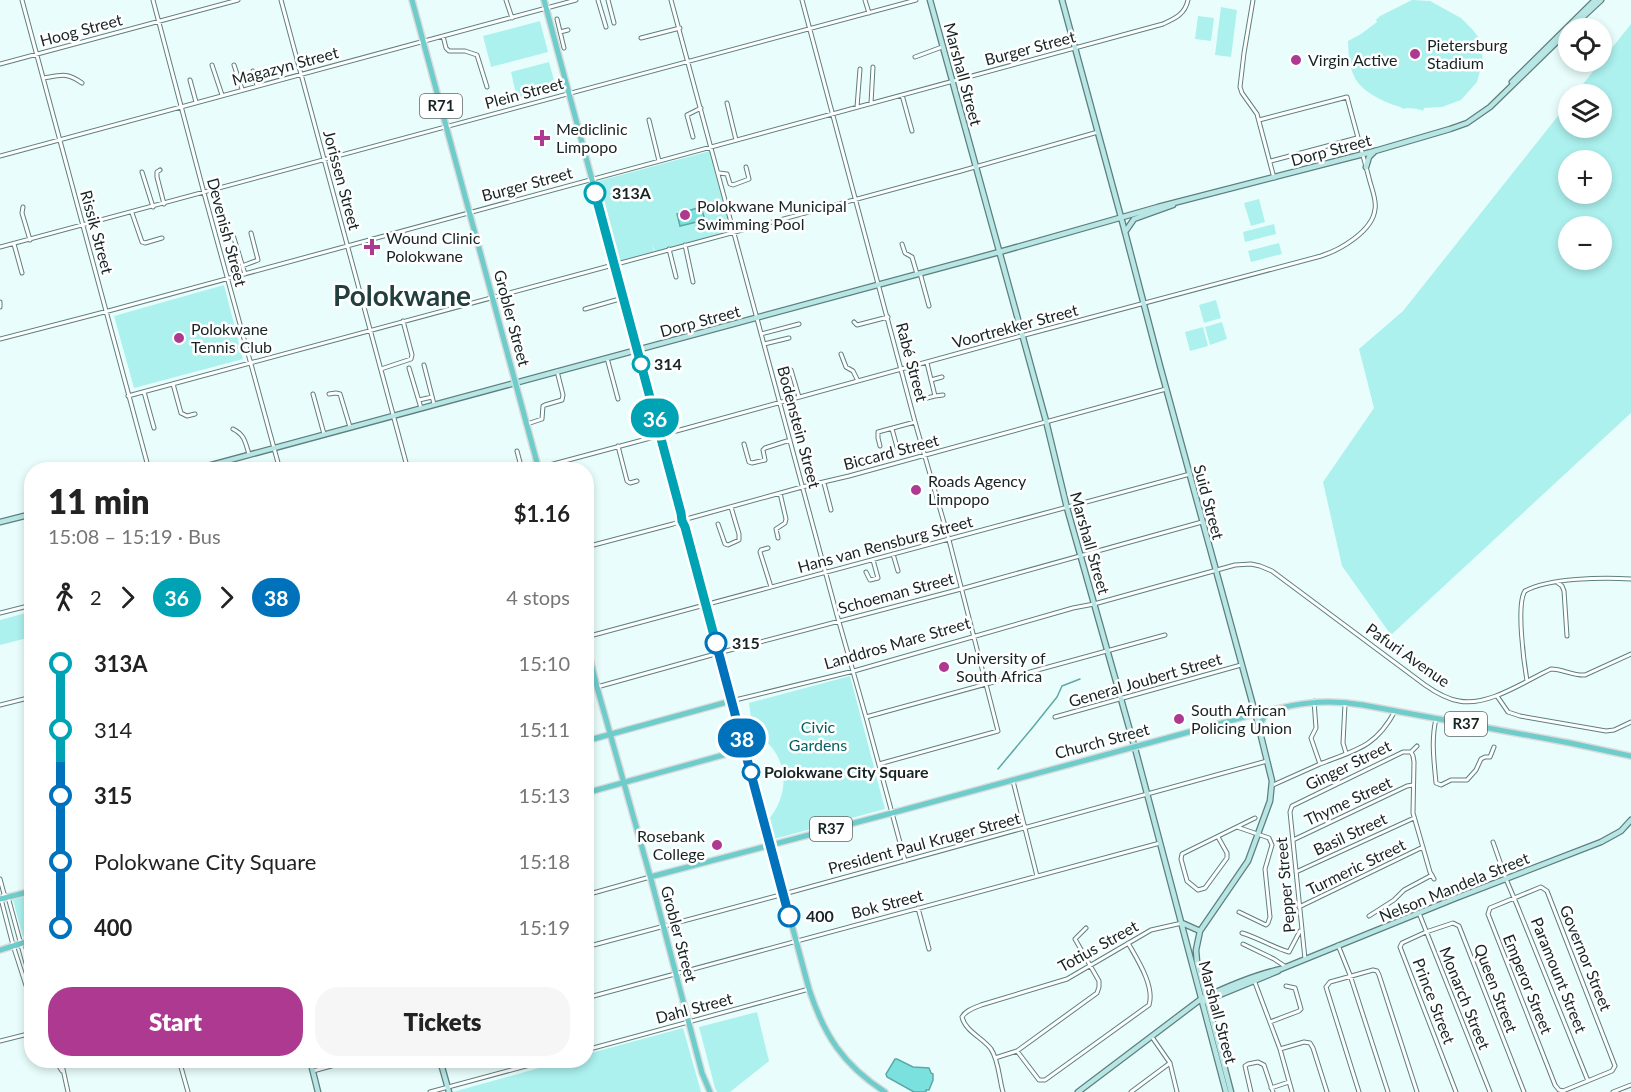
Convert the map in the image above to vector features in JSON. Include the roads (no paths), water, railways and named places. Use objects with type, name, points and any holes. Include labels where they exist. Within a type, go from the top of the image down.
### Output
[{"type":"main road","name":"Grobler Street","points":[[412,0],[537,462]]},
{"type":"main road","points":[[544,0],[809,989],[820,1021],[837,1049],[862,1077],[885,1092]]},
{"type":"main road","name":"Grobler Street","points":[[594,675],[702,1073],[710,1092]]},
{"type":"main road","name":"Landdros Mare Street","points":[[594,739],[732,701]]},
{"type":"main road","name":"Church Street","points":[[650,877],[1255,714],[1314,702],[1345,702],[1631,756]]},
{"type":"main road","points":[[1258,728],[1264,717],[1273,710]]},
{"type":"main road","points":[[594,791],[745,749]]},
{"type":"main road","points":[[3,897],[24,893]]},
{"type":"main road","points":[[1,950],[24,942]]},
{"type":"street","name":"Rissik Street","points":[[22,0],[147,462]]},
{"type":"street","name":"Devenish Street","points":[[153,0],[277,462]]},
{"type":"street","name":"Hoog Street","points":[[0,64],[236,0]]},
{"type":"street","name":"Jorissen Street","points":[[280,0],[406,462]]},
{"type":"street","points":[[507,0],[512,18]]},
{"type":"street","name":"Magazyn Street","points":[[0,156],[576,0]]},
{"type":"street","points":[[598,0],[606,27]]},
{"type":"street","points":[[608,0],[614,23]]},
{"type":"street","name":"Bodenstein Street","points":[[671,0],[905,861]]},
{"type":"street","name":"Rabé Street","points":[[802,0],[915,422],[949,540],[998,731],[879,764]]},
{"type":"street","points":[[865,0],[869,12]]},
{"type":"street","name":"Plein Street","points":[[0,248],[916,0]]},
{"type":"street","name":"Marshall Street","points":[[930,0],[1228,1092]]},
{"type":"street","name":"Suid Street","points":[[1062,0],[1255,714],[1272,785],[1270,801],[1245,867],[1200,931],[1196,950],[1203,1000]]},
{"type":"street","name":"Burger Street","points":[[0,339],[1163,24],[1184,12],[1188,0]]},
{"type":"street","points":[[1253,0],[1240,85],[1242,93],[1256,111],[1274,178]]},
{"type":"street","name":"Dorp Street","points":[[1486,110],[1537,57],[1594,3],[1600,0]]},
{"type":"street","name":"Dorp Street","points":[[1580,18],[1594,3]]},
{"type":"street","points":[[557,19],[564,48]]},
{"type":"street","points":[[641,38],[680,28]]},
{"type":"street","points":[[553,34],[568,30]]},
{"type":"street","points":[[442,36],[449,51],[465,51],[477,55],[487,87]]},
{"type":"street","name":"Dorp Street","points":[[221,462],[1457,127],[1490,107],[1558,41]]},
{"type":"street","points":[[915,57],[944,47]]},
{"type":"street","points":[[212,65],[222,95]]},
{"type":"street","points":[[234,65],[242,90]]},
{"type":"street","points":[[871,103],[873,67]]},
{"type":"street","points":[[857,107],[860,69]]},
{"type":"street","points":[[254,71],[257,86]]},
{"type":"street","points":[[44,78],[67,75],[82,83]]},
{"type":"street","points":[[190,80],[196,102]]},
{"type":"street","points":[[902,95],[912,131]]},
{"type":"street","name":"Voortrekker Street","points":[[561,462],[1321,256],[1348,243],[1366,227],[1375,211],[1375,202],[1347,97],[1259,120]]},
{"type":"street","points":[[727,103],[736,140]]},
{"type":"street","points":[[693,136],[687,114],[701,108]]},
{"type":"street","points":[[649,120],[660,161]]},
{"type":"street","points":[[128,396],[1098,132]]},
{"type":"street","points":[[1271,161],[1358,138]]},
{"type":"street","points":[[1366,167],[1375,151]]},
{"type":"street","points":[[719,173],[727,174],[730,184],[733,185],[749,179],[746,167]]},
{"type":"street","points":[[160,170],[156,177],[164,204]]},
{"type":"street","points":[[142,172],[153,207]]},
{"type":"street","name":"Dorp Street","points":[[1125,232],[1134,219],[1166,209],[1178,202]]},
{"type":"street","points":[[23,207],[22,216],[30,240]]},
{"type":"street","points":[[132,213],[142,242],[162,238]]},
{"type":"street","points":[[242,266],[258,260],[251,233]]},
{"type":"street","points":[[233,235],[245,274]]},
{"type":"street","points":[[14,244],[22,273]]},
{"type":"street","points":[[902,244],[904,253],[911,256],[913,260],[929,306]]},
{"type":"street","points":[[684,245],[693,282]]},
{"type":"street","points":[[669,249],[676,276]]},
{"type":"street","points":[[585,309],[623,298]]},
{"type":"street","points":[[0,302],[0,307]]},
{"type":"street","points":[[854,322],[857,325],[888,317]]},
{"type":"street","points":[[381,369],[408,361],[412,357],[403,321]]},
{"type":"street","points":[[761,334],[799,324]]},
{"type":"street","points":[[764,344],[789,338]]},
{"type":"street","points":[[841,354],[846,367],[853,371],[858,381]]},
{"type":"street","points":[[607,358],[618,399]]},
{"type":"street","points":[[927,363],[935,396]]},
{"type":"street","points":[[424,365],[434,404]]},
{"type":"street","points":[[409,368],[421,408]]},
{"type":"street","points":[[791,370],[799,397]]},
{"type":"street","points":[[527,424],[542,419],[543,406],[562,400],[563,395],[557,371]]},
{"type":"street","points":[[931,380],[942,377]]},
{"type":"street","points":[[173,384],[181,413],[187,416],[195,414]]},
{"type":"street","name":"Biccard Street","points":[[594,545],[1166,389]]},
{"type":"street","points":[[144,392],[154,428]]},
{"type":"street","points":[[313,394],[324,434]]},
{"type":"street","points":[[328,394],[340,394],[350,427]]},
{"type":"street","points":[[927,398],[943,395]]},
{"type":"street","points":[[419,400],[432,397]]},
{"type":"street","points":[[880,446],[878,432],[915,422]]},
{"type":"street","points":[[891,428],[897,447]]},
{"type":"street","points":[[233,429],[243,435],[249,454]]},
{"type":"street","points":[[744,444],[749,462],[752,464],[764,461],[765,448],[790,440]]},
{"type":"street","points":[[618,446],[627,481],[630,483],[637,481]]},
{"type":"street","points":[[517,451],[520,462]]},
{"type":"street","name":"Hans van Rensburg Street","points":[[594,635],[1190,474]]},
{"type":"street","points":[[823,482],[831,510]]},
{"type":"street","points":[[778,538],[776,529],[785,523],[786,519],[780,493]]},
{"type":"street","points":[[718,524],[725,544],[739,540],[731,507]]},
{"type":"street","points":[[0,522],[24,516]]},
{"type":"street","name":"Schoeman Street","points":[[597,687],[1202,522]]},
{"type":"street","points":[[768,548],[760,552],[771,587]]},
{"type":"street","points":[[893,554],[898,571]]},
{"type":"street","points":[[866,572],[870,580],[878,578],[873,560]]},
{"type":"street","name":"Pafuri Avenue","points":[[1215,570],[1246,564],[1272,571],[1425,685],[1458,701],[1475,702],[1497,696],[1553,668],[1585,675],[1631,654]]},
{"type":"street","name":"Landdros Mare Street","points":[[732,701],[854,671],[1215,570]]},
{"type":"street","points":[[1527,681],[1523,651],[1522,593],[1557,582],[1631,579]]},
{"type":"street","points":[[1557,582],[1564,591],[1567,636]]},
{"type":"street","points":[[0,613],[24,607]]},
{"type":"street","points":[[867,717],[1165,635]]},
{"type":"street","name":"General Joubert Street","points":[[1055,717],[1241,665]]},
{"type":"street","points":[[1497,696],[1508,712],[1520,716],[1606,731],[1631,722]]},
{"type":"street","points":[[0,705],[24,699]]},
{"type":"street","points":[[1314,702],[1316,728],[1311,738],[1320,764]]},
{"type":"street","points":[[1345,702],[1342,743],[1346,754]]},
{"type":"street","points":[[1272,785],[1367,746],[1387,726],[1395,711]]},
{"type":"street","points":[[1436,719],[1433,731],[1436,783],[1441,785],[1451,780],[1467,780],[1476,770],[1481,759],[1490,757],[1494,747]]},
{"type":"street","name":"Ginger Street","points":[[1291,809],[1294,804],[1403,752],[1411,752],[1417,746]]},
{"type":"street","points":[[1369,916],[1394,900],[1404,890],[1433,877],[1414,818],[1414,762],[1411,752]]},
{"type":"street","name":"President Paul Kruger Street","points":[[594,945],[1267,761]]},
{"type":"street","points":[[1013,779],[1038,876]]},
{"type":"street","name":"Thyme Street","points":[[1293,840],[1413,785]]},
{"type":"street","name":"Pepper Street","points":[[1291,809],[1305,960]]},
{"type":"street","points":[[1218,837],[1227,853],[1227,858],[1205,888],[1198,890],[1188,883],[1181,857],[1185,852],[1255,818]]},
{"type":"street","name":"Basil Street","points":[[1296,872],[1414,818]]},
{"type":"street","name":"Nelson Mandela Street","points":[[1078,1092],[1203,1000],[1601,842],[1621,831],[1631,820]]},
{"type":"street","points":[[1237,827],[1269,838],[1272,845],[1265,869],[1270,921],[1266,925],[1239,912]]},
{"type":"street","name":"Paramount Street","points":[[1492,842],[1588,1081]]},
{"type":"street","name":"Bok Street","points":[[594,996],[1160,843]]},
{"type":"street","name":"Turmeric Street","points":[[1299,907],[1423,848]]},
{"type":"street","name":"Church Street","points":[[594,893],[650,877]]},
{"type":"street","points":[[0,879],[13,945],[24,979]]},
{"type":"street","name":"Governor Street","points":[[1514,897],[1541,887],[1547,891],[1615,1062],[1615,1068],[1612,1071],[1588,1081]]},
{"type":"street","points":[[3,897],[24,954]]},
{"type":"street","name":"Emperor Street","points":[[1514,897],[1490,908],[1488,914],[1555,1085],[1561,1091]]},
{"type":"street","points":[[918,908],[929,949]]},
{"type":"street","name":"Monarch Street","points":[[1419,913],[1490,1092]]},
{"type":"street","points":[[1182,923],[1200,931]]},
{"type":"street","name":"Totius Street","points":[[995,1058],[989,1046],[968,1028],[962,1019],[964,1013],[970,1009],[1067,979],[1158,928],[1182,923]]},
{"type":"street","name":"Queen Street","points":[[1426,932],[1450,923],[1459,926],[1524,1092]]},
{"type":"street","points":[[1003,1092],[995,1058],[1017,1051],[1097,993],[1100,987],[1099,981],[1075,939],[1086,928]]},
{"type":"street","points":[[1242,933],[1289,952],[1301,930]]},
{"type":"street","name":"Prince Street","points":[[1426,932],[1402,943],[1400,947],[1456,1092]]},
{"type":"street","points":[[1017,1051],[1040,1080],[1045,1080],[1149,1005],[1151,995],[1145,974],[1128,943]]},
{"type":"street","points":[[1244,944],[1274,959],[1283,968]]},
{"type":"street","points":[[1338,945],[1388,1092]]},
{"type":"street","points":[[1359,1092],[1326,987],[1330,982],[1369,970],[1377,972],[1417,1092]]},
{"type":"street","points":[[1253,980],[1280,1049],[1292,1092]]},
{"type":"street","points":[[1270,1022],[1301,1009],[1295,988],[1286,986]]},
{"type":"street","name":"Dahl Street","points":[[594,1048],[809,989]]},
{"type":"street","points":[[0,1041],[24,1035]]},
{"type":"street","points":[[1152,1037],[1170,1063],[1177,1092]]},
{"type":"street","points":[[1280,1049],[1304,1042],[1310,1043],[1327,1092]]},
{"type":"street","points":[[1251,1092],[1245,1069],[1246,1065],[1253,1062],[1260,1062],[1264,1065],[1272,1090],[1289,1082]]},
{"type":"street","points":[[1131,1092],[1170,1063]]},
{"type":"street","points":[[61,1068],[64,1073]]},
{"type":"street","points":[[63,1068],[68,1092]]},
{"type":"street","points":[[181,1068],[188,1092]]},
{"type":"street","points":[[312,1068],[318,1092]]},
{"type":"street","points":[[313,1071],[324,1068]]},
{"type":"street","points":[[442,1068],[448,1090]]},
{"type":"street","points":[[430,1092],[448,1090],[521,1068]]},
{"type":"street","points":[[1561,1091],[1588,1081]]},
{"type":"street","points":[[1613,1092],[1631,1085]]},
{"type":"waterway","points":[[998,769],[1057,697],[1062,686],[1080,679]]},
{"type":"place","name":"Pietersburg Stadium","points":[[1415,54]]},
{"type":"place","name":"Virgin Active","points":[[1296,60]]},
{"type":"place","name":"Mediclinic Limpopo","points":[[542,138]]},
{"type":"place","name":"313A","points":[[595,193]]},
{"type":"place","name":"Polokwane Municipal Swimming Pool","points":[[685,215]]},
{"type":"place","name":"Wound Clinic Polokwane","points":[[372,247]]},
{"type":"place","name":"Polokwane Tennis Club","points":[[179,338]]},
{"type":"place","name":"314","points":[[641,364]]},
{"type":"place","name":"Roads Agency Limpopo","points":[[916,490]]},
{"type":"place","name":"315","points":[[716,643]]},
{"type":"place","name":"University of South Africa","points":[[944,667]]},
{"type":"place","name":"South African Policing Union","points":[[1179,719]]},
{"type":"place","name":"Polokwane City Square","points":[[751,772]]},
{"type":"place","name":"Rosebank College","points":[[717,845]]},
{"type":"place","name":"400","points":[[789,916]]},
{"type":"district","name":"Polokwane","points":[[402,296]]},
{"type":"park label","name":"Civic Gardens","points":[[818,736]]}]
